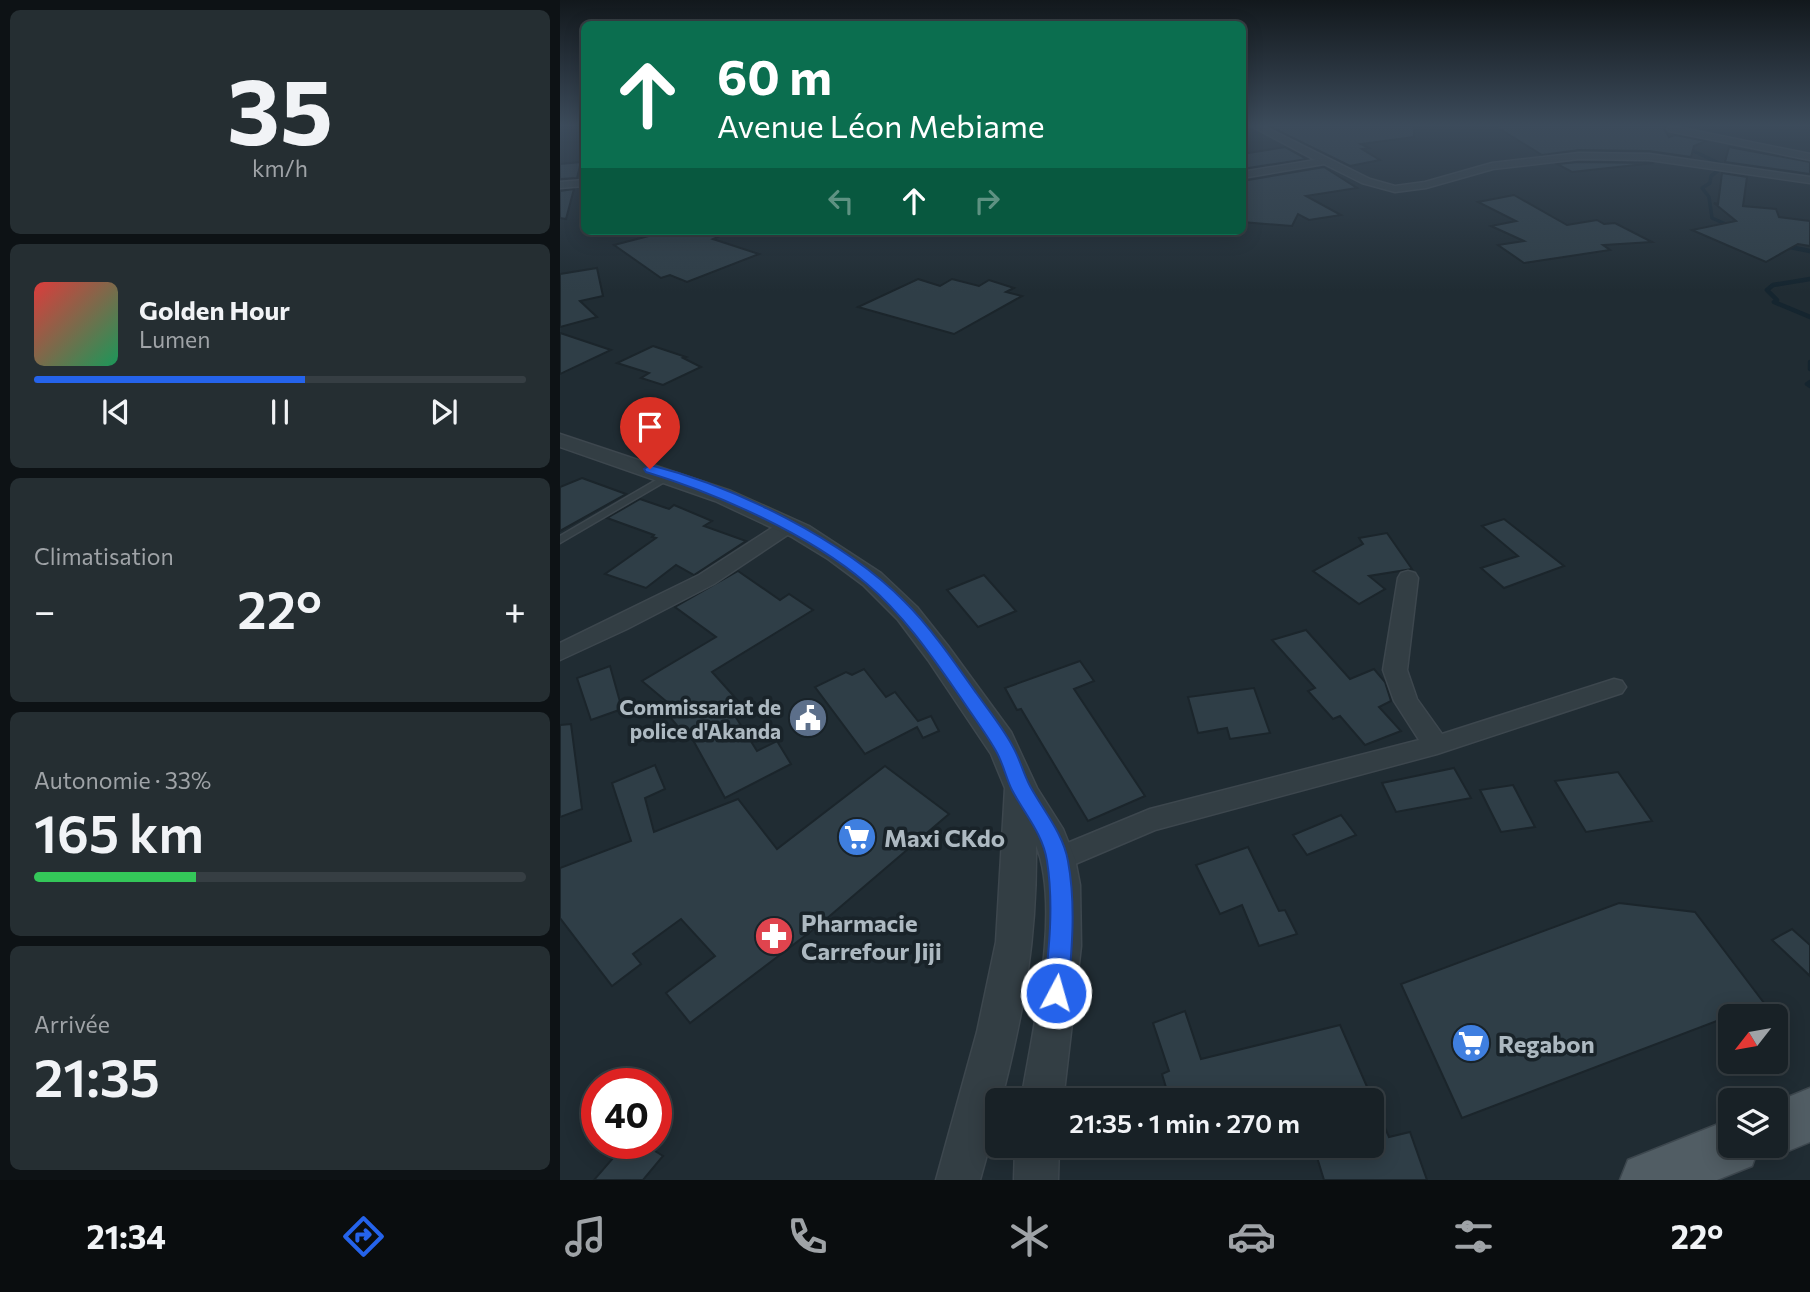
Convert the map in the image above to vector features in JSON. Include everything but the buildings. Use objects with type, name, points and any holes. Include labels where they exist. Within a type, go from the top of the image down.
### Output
[{"type":"main road","points":[[1788,1124],[1810,1115]]},
{"type":"main road","points":[[1648,1180],[1718,1152]]},
{"type":"street","points":[[1367,181],[1395,189],[1440,181]]},
{"type":"street","points":[[560,185],[581,183]]},
{"type":"street","points":[[560,440],[670,475],[759,511],[788,526],[863,573],[901,607],[947,665],[1005,749],[1021,788],[1042,821],[1058,859],[1062,932],[1044,1088]]},
{"type":"street","points":[[560,652],[698,583],[761,547],[788,526]]},
{"type":"street","points":[[1408,578],[1395,670],[1405,702],[1437,745]]},
{"type":"street","points":[[1058,859],[1150,820],[1437,745],[1614,687]]},
{"type":"street","points":[[958,1180],[994,1051],[1015,942],[1020,898],[1018,822],[1021,788]]},
{"type":"street","points":[[1036,1180],[1037,1158]]},
{"type":"lane","points":[[560,540],[670,475]]},
{"type":"waterway","points":[[1710,181],[1702,188],[1709,197],[1712,218],[1730,226]]},
{"type":"waterway","points":[[1785,246],[1810,251]]},
{"type":"waterway","points":[[1810,279],[1773,285],[1767,290],[1777,300],[1774,302],[1810,317]]},
{"type":"waterway","points":[[1810,362],[1810,369]]},
{"type":"waterway","points":[[1810,382],[1807,384],[1810,386]]},
{"type":"place","name":"Commissariat de police d'Akanda","points":[[808,718]]},
{"type":"place","name":"Maxi CKdo","points":[[857,837]]},
{"type":"place","name":"Pharmacie Carrefour Jiji","points":[[774,936]]},
{"type":"place","name":"Regabon","points":[[1471,1043]]},
{"type":"route","points":[[650,469],[684,479],[759,511],[835,553],[872,580],[901,607],[947,665],[1005,749],[1021,788],[1042,821],[1058,859],[1062,932],[1056,993]]}]
